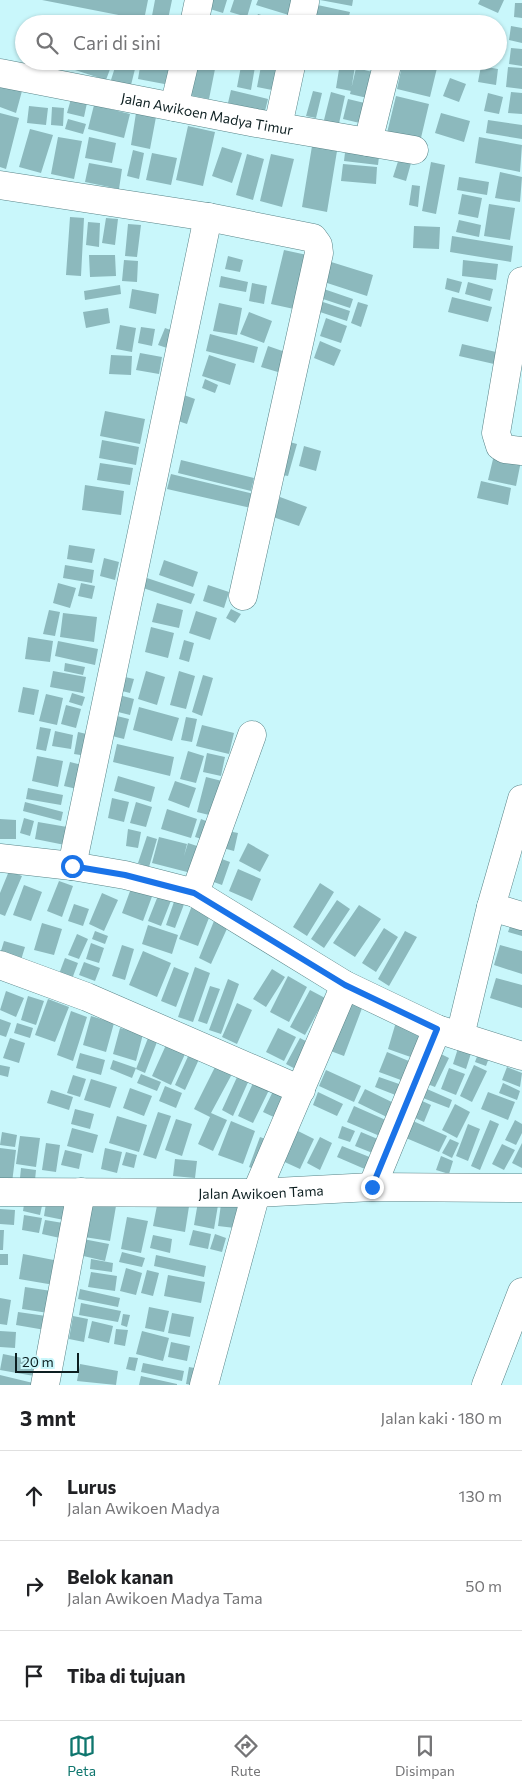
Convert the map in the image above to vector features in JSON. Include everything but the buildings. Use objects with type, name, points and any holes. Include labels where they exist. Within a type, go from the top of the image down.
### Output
[{"type":"street","points":[[196,15],[199,0]]},
{"type":"street","points":[[174,107],[182,70]]},
{"type":"street","points":[[278,126],[290,70]]},
{"type":"street","points":[[368,142],[386,70]]},
{"type":"street","name":"Jalan Awikoen Madya Timur","points":[[0,73],[174,107],[414,150]]},
{"type":"street","points":[[0,185],[208,218],[313,238],[319,249],[243,596]]},
{"type":"street","points":[[72,866],[208,218]]},
{"type":"street","points":[[522,281],[496,433],[500,446],[505,449],[522,452]]},
{"type":"street","points":[[194,893],[252,735]]},
{"type":"street","points":[[372,1187],[448,1033],[491,907],[522,799]]},
{"type":"street","points":[[0,858],[72,866],[125,875],[194,893],[345,985],[448,1033],[522,1056]]},
{"type":"street","points":[[491,907],[522,916]]},
{"type":"street","points":[[0,965],[87,997],[301,1090]]},
{"type":"street","points":[[204,1385],[256,1193],[345,985]]},
{"type":"street","name":"Jalan Awikoen Tama","points":[[0,1192],[256,1193],[372,1187],[522,1188]]},
{"type":"street","points":[[45,1385],[81,1192]]},
{"type":"street","points":[[486,1385],[522,1292]]},
{"type":"route","points":[[72,866],[125,875],[194,893],[345,985],[437,1029],[372,1187]]}]
